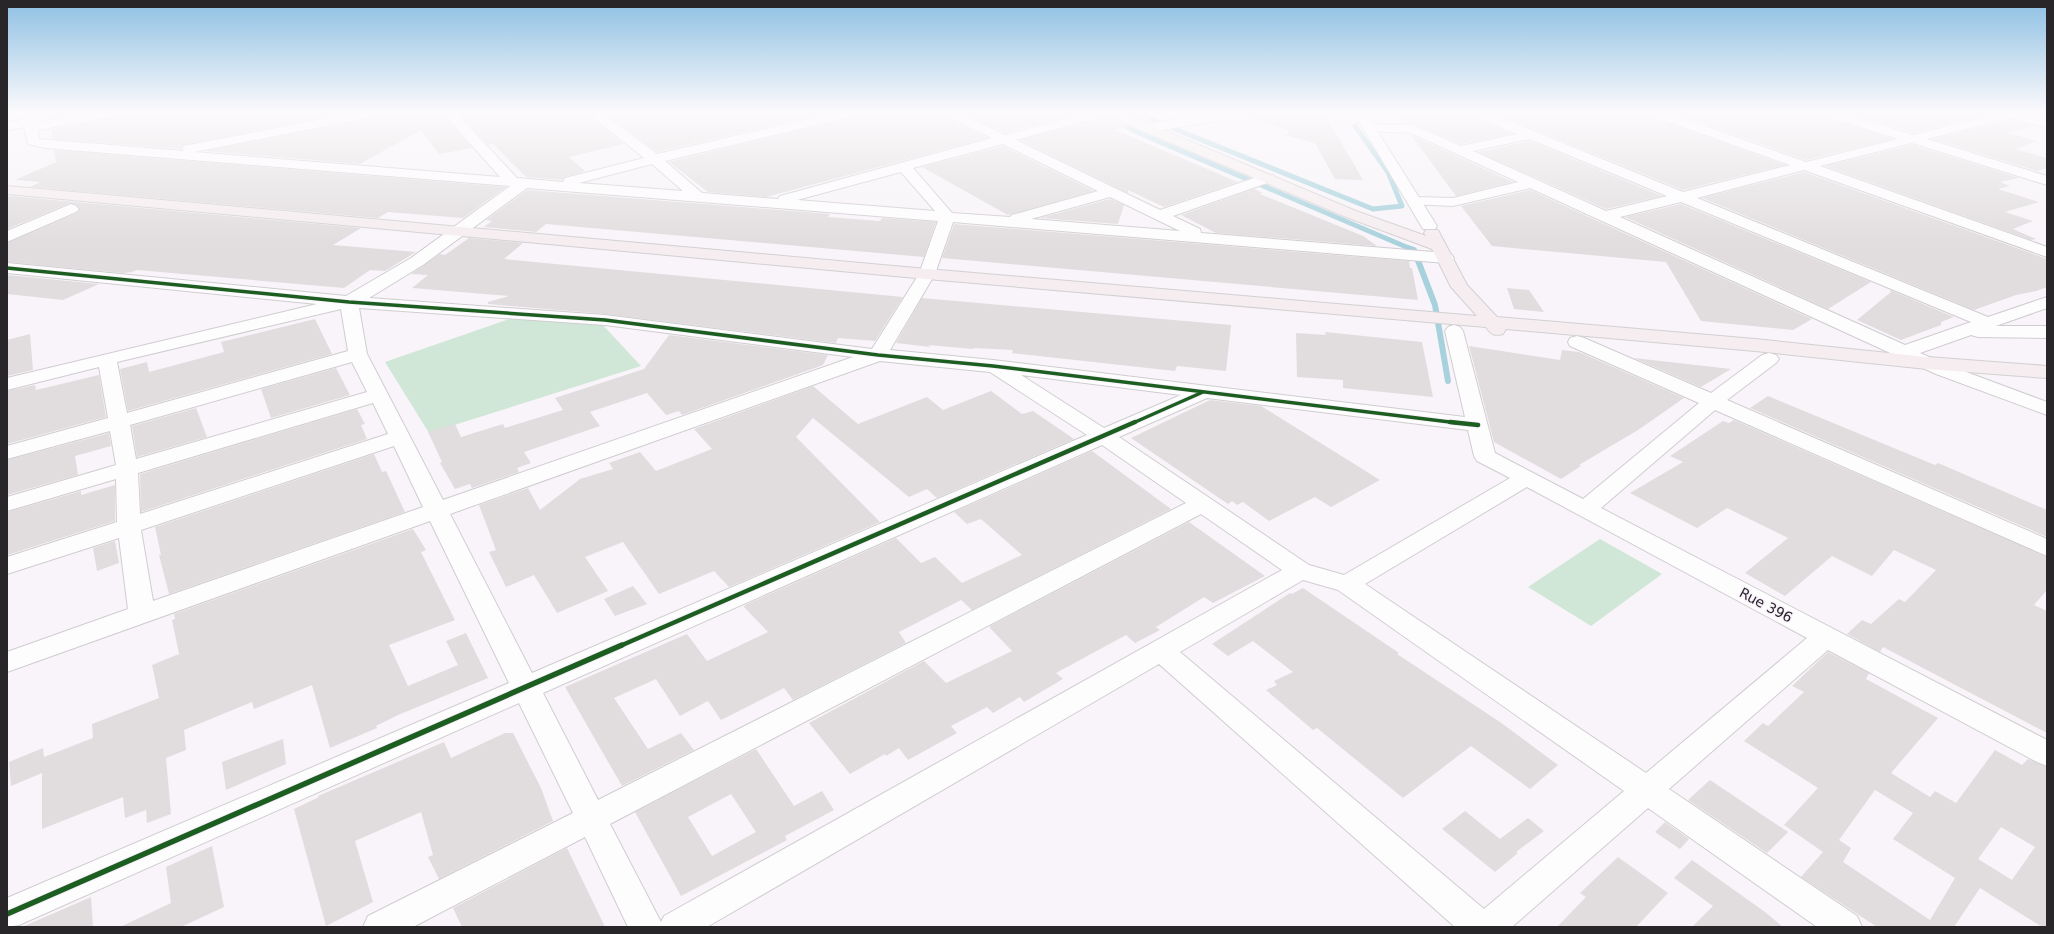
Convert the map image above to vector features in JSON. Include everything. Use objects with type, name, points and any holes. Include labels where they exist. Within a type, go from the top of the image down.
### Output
[{"type":"main road","points":[[1217,157],[1442,252]]},
{"type":"main road","points":[[7,190],[458,231],[923,280]]},
{"type":"main road","points":[[7,203],[440,245],[923,280],[1452,326],[1755,346],[2047,380]]},
{"type":"main road","points":[[1351,214],[1393,222],[1429,226],[1460,288],[1496,329],[1577,342],[1769,359],[2047,372]]},
{"type":"main road","points":[[1452,326],[1460,288]]},
{"type":"street","points":[[194,157],[1206,238],[1442,252]]},
{"type":"street","points":[[493,157],[519,183]]},
{"type":"street","points":[[652,157],[699,198]]},
{"type":"street","points":[[554,186],[665,157]]},
{"type":"street","points":[[769,203],[939,157]]},
{"type":"street","points":[[1039,157],[1206,238]]},
{"type":"street","points":[[1388,157],[1429,226]]},
{"type":"street","points":[[1474,157],[1935,366],[2047,408]]},
{"type":"street","points":[[1584,157],[1988,323]]},
{"type":"street","points":[[1779,157],[2047,252]]},
{"type":"street","points":[[1606,216],[1843,157]]},
{"type":"street","points":[[1969,157],[2047,181]]},
{"type":"street","points":[[904,166],[947,216]]},
{"type":"street","points":[[1160,215],[1268,178]]},
{"type":"street","points":[[7,384],[349,302],[370,291],[440,245],[519,183]]},
{"type":"street","points":[[1414,201],[1453,202],[1532,183]]},
{"type":"street","points":[[1002,222],[1110,192]]},
{"type":"street","points":[[7,237],[71,209]]},
{"type":"street","points":[[7,662],[878,355],[923,280],[947,216]]},
{"type":"street","points":[[7,268],[349,302],[605,320],[878,355],[993,366],[1478,425],[1452,326]]},
{"type":"street","points":[[349,302],[358,354],[438,510],[646,927]]},
{"type":"street","points":[[1904,352],[2047,302]]},
{"type":"street","points":[[1965,331],[2047,332]]},
{"type":"street","points":[[1577,342],[2047,548]]},
{"type":"street","points":[[7,453],[358,354]]},
{"type":"street","points":[[107,359],[120,422],[127,468],[129,527],[142,615]]},
{"type":"street","points":[[1585,509],[1713,401],[1769,359]]},
{"type":"street","points":[[993,366],[1103,436],[1300,571],[1347,584],[1845,927]]},
{"type":"street","points":[[7,914],[1203,392]]},
{"type":"street","points":[[7,504],[380,395]]},
{"type":"street","name":"Rue 396","points":[[1478,425],[1485,456],[2047,754]]},
{"type":"street","points":[[7,566],[401,437]]},
{"type":"street","points":[[1347,584],[1527,478]]},
{"type":"street","points":[[380,927],[1203,504]]},
{"type":"street","points":[[676,927],[1300,571]]},
{"type":"street","points":[[1487,927],[1826,637]]},
{"type":"street","points":[[1161,651],[1480,927]]},
{"type":"green space","points":[[518,316],[600,322],[641,366],[429,433],[385,362]]},
{"type":"green space","points":[[1600,539],[1662,574],[1591,626],[1528,587]]},
{"type":"building","points":[[55,157],[134,157],[506,187],[463,218],[388,212],[378,218],[30,187],[41,182],[15,180],[56,162]]},
{"type":"building","points":[[272,157],[373,157],[360,164]]},
{"type":"building","points":[[506,157],[571,157],[569,157],[585,171],[565,177],[562,180],[526,177]]},
{"type":"building","points":[[691,157],[918,157],[766,197],[708,192],[669,162]]},
{"type":"building","points":[[962,157],[1024,157],[1094,191],[1008,215],[922,167]]},
{"type":"building","points":[[1054,157],[1178,157],[1238,182],[1164,207],[1128,190],[1128,193]]},
{"type":"building","points":[[1323,157],[1349,157],[1363,180],[1335,179]]},
{"type":"building","points":[[1427,157],[1458,157],[1513,182],[1456,196]]},
{"type":"building","points":[[1488,157],[1567,157],[1662,196],[1606,209]]},
{"type":"building","points":[[1601,157],[1762,157],[1785,165],[1683,190]]},
{"type":"building","points":[[1796,157],[1820,157],[1806,160]]},
{"type":"building","points":[[1864,157],[1950,157],[2019,178],[2000,182],[2010,186],[1998,189],[2039,202],[2005,212],[2033,221],[2013,229],[2036,239],[2031,240],[1825,166]]},
{"type":"building","points":[[1990,157],[2042,157],[2047,158],[2047,168],[2037,171]]},
{"type":"building","points":[[1804,172],[2047,259],[2047,287],[2016,295],[1974,310],[1702,198]]},
{"type":"building","points":[[1254,189],[1263,193],[1260,194],[1363,236],[1377,246],[1216,233],[1181,215]]},
{"type":"building","points":[[527,190],[830,214],[828,217],[880,221],[882,218],[936,222],[924,257],[546,224],[536,232],[484,227],[492,221],[486,220]]},
{"type":"building","points":[[1530,190],[1812,319],[1793,330],[1701,321],[1666,262],[1492,246],[1461,206]]},
{"type":"building","points":[[10,196],[361,228],[333,245],[416,252],[385,271],[370,270],[344,288],[137,270],[123,273],[7,262],[7,243],[77,213],[80,209],[77,205],[70,203],[7,229],[7,197]]},
{"type":"building","points":[[1110,199],[1124,205],[1118,224],[1040,218]]},
{"type":"building","points":[[1681,204],[1871,282],[1828,309],[1625,217]]},
{"type":"building","points":[[954,224],[1409,261],[1410,268],[1412,268],[1418,300],[942,258]]},
{"type":"building","points":[[469,238],[523,243],[504,259],[903,297],[875,341],[838,338],[836,343],[605,314],[488,304],[488,302],[509,296],[412,288],[428,275],[411,274],[440,254],[445,255]]},
{"type":"building","points":[[7,275],[99,284],[63,300],[7,294]]},
{"type":"building","points":[[1507,288],[1529,290],[1544,312],[1514,309]]},
{"type":"building","points":[[1890,290],[1954,317],[1941,322],[1941,325],[1901,340],[1857,320],[1891,292]]},
{"type":"building","points":[[922,298],[1231,325],[1226,371],[1177,366],[1175,371],[1012,353],[1013,350],[973,349],[928,345],[931,347],[896,343]]},
{"type":"building","points":[[315,319],[332,354],[128,411],[120,369],[147,362],[149,372],[224,352],[221,342]]},
{"type":"building","points":[[1325,332],[1422,342],[1433,397],[1343,388],[1343,380],[1297,377],[1296,333],[1326,335]]},
{"type":"building","points":[[30,334],[33,370],[7,376],[7,340]]},
{"type":"building","points":[[669,335],[828,355],[823,365],[682,415],[679,411],[666,415],[647,393],[590,412],[600,426],[524,452],[531,463],[517,468],[519,472],[472,488],[470,484],[455,489],[440,463],[442,462],[428,432],[455,424],[461,437],[503,424],[505,428],[563,410],[555,398],[644,369]]},
{"type":"building","points":[[1469,346],[1560,360],[1562,350],[1579,352],[1684,398],[1638,430],[1579,465],[1581,466],[1561,479],[1494,442]]},
{"type":"building","points":[[1634,358],[1731,369],[1701,387]]},
{"type":"building","points":[[336,368],[350,395],[271,418],[261,389]]},
{"type":"building","points":[[99,375],[106,417],[7,444],[7,391],[35,385],[36,390]]},
{"type":"building","points":[[813,386],[858,424],[927,397],[943,410],[991,391],[1022,414],[1033,411],[1074,439],[937,498],[927,489],[909,497],[813,418],[796,437],[880,522],[729,587],[714,571],[659,594],[623,542],[585,557],[608,591],[557,613],[534,575],[506,587],[489,552],[496,550],[479,505],[528,488],[540,510],[580,479],[613,469],[609,463],[640,452],[656,471],[712,449],[694,429]]},
{"type":"building","points":[[1768,396],[1935,465],[1938,463],[2047,510],[2047,537],[1750,408]]},
{"type":"building","points":[[1210,400],[1261,406],[1380,480],[1331,507],[1315,497],[1269,521],[1243,502],[1237,505],[1232,501],[1228,504],[1131,438]]},
{"type":"building","points":[[196,408],[207,437],[137,457],[132,426]]},
{"type":"building","points":[[357,409],[365,424],[361,425],[367,439],[141,512],[140,474]]},
{"type":"building","points":[[1734,420],[2047,557],[2047,590],[2034,605],[2047,611],[2047,733],[1883,647],[1880,652],[1847,634],[1862,620],[1871,624],[1899,599],[1905,602],[1936,570],[1894,550],[1872,576],[1832,556],[1785,596],[1745,573],[1788,538],[1727,508],[1697,528],[1630,493],[1683,462],[1670,456],[1723,421],[1729,423]]},
{"type":"building","points":[[109,433],[111,446],[75,456],[78,475],[7,495],[7,460]]},
{"type":"building","points":[[1092,451],[1171,509],[972,610],[961,600],[899,632],[906,643],[793,700],[784,688],[721,720],[708,701],[680,716],[656,679],[614,698],[648,749],[681,733],[694,750],[622,786],[565,687],[687,634],[707,661],[768,632],[744,607],[745,605],[896,538],[921,563],[935,557],[962,583],[1022,555],[981,519],[967,524],[954,512]]},
{"type":"building","points":[[374,454],[382,472],[386,471],[405,512],[169,594],[159,555],[161,555],[155,527]]},
{"type":"building","points":[[115,485],[115,521],[7,555],[7,512],[81,491],[81,495]]},
{"type":"building","points":[[1189,522],[1265,576],[1213,603],[1204,597],[1156,627],[1160,630],[1135,643],[1126,635],[1056,673],[1063,679],[1024,702],[1020,697],[993,713],[987,707],[951,726],[957,733],[908,760],[899,748],[886,756],[885,754],[850,774],[809,723],[924,661],[946,683],[1012,651],[990,628],[990,626]]},
{"type":"building","points":[[413,529],[426,550],[421,552],[455,620],[389,645],[408,686],[458,665],[446,641],[466,633],[488,678],[398,715],[376,726],[377,728],[330,748],[312,685],[254,709],[252,702],[184,730],[186,750],[166,758],[171,814],[147,823],[146,810],[125,818],[123,797],[42,829],[42,773],[11,786],[9,762],[43,748],[44,757],[93,738],[92,724],[159,698],[152,665],[179,654],[172,620],[175,619],[174,614]]},
{"type":"building","points":[[115,541],[119,563],[97,571],[93,548]]},
{"type":"building","points":[[633,586],[647,604],[615,616],[604,599]]},
{"type":"building","points":[[1303,588],[1399,653],[1397,654],[1500,722],[1558,765],[1530,789],[1471,746],[1403,798],[1317,728],[1313,730],[1266,690],[1277,685],[1274,681],[1293,672],[1253,641],[1228,656],[1212,644],[1290,593],[1292,594]]},
{"type":"building","points":[[1828,652],[1869,673],[1866,679],[1938,718],[1891,773],[1930,797],[1935,791],[1956,803],[1995,750],[2022,765],[2028,759],[2047,767],[2047,927],[2042,927],[1980,888],[1954,927],[1877,927],[1801,877],[1823,852],[1784,825],[1818,788],[1744,741],[1763,723],[1768,726],[1804,692],[1792,686]],"holes":[[[1875,790],[1913,813],[1893,839],[1955,878],[1930,920],[1843,862],[1851,848],[1839,840]],[[2001,827],[2035,847],[2012,880],[1978,859]]]},
{"type":"building","points":[[505,733],[513,733],[541,788],[553,821],[439,879],[428,857],[433,855],[421,812],[355,841],[373,902],[326,926],[294,809],[319,797],[318,796],[444,742],[451,758]]},
{"type":"building","points":[[283,739],[286,764],[226,790],[222,762]]},
{"type":"building","points":[[756,749],[794,806],[822,791],[834,810],[785,836],[787,840],[681,896],[635,812]],"holes":[[[731,794],[756,832],[712,856],[688,817]]]},
{"type":"building","points":[[1710,780],[1788,832],[1767,853],[1688,800]]},
{"type":"building","points":[[1465,811],[1500,839],[1528,818],[1544,831],[1516,852],[1518,853],[1495,872],[1442,829]]},
{"type":"building","points":[[1665,822],[1689,839],[1680,849],[1655,832]]},
{"type":"building","points":[[212,846],[224,907],[181,927],[120,927],[171,903],[166,867]]},
{"type":"building","points":[[567,848],[605,927],[462,927],[453,908]]},
{"type":"building","points":[[1618,857],[1668,893],[1636,927],[1557,927],[1586,897],[1580,893]]},
{"type":"building","points":[[1692,860],[1765,912],[1783,927],[1692,927],[1713,906],[1674,878]]},
{"type":"building","points":[[91,897],[93,927],[22,927]]},
{"type":"waterway","points":[[1194,157],[1411,249]]},
{"type":"waterway","points":[[1243,157],[1373,209],[1402,206],[1388,172],[1377,157]]},
{"type":"waterway","points":[[1411,249],[1414,250],[1435,305],[1448,381]]},
{"type":"cycle path","points":[[7,268],[349,302],[605,320],[878,355],[993,366],[1478,425]]},
{"type":"cycle path","points":[[7,914],[1203,392]]}]
